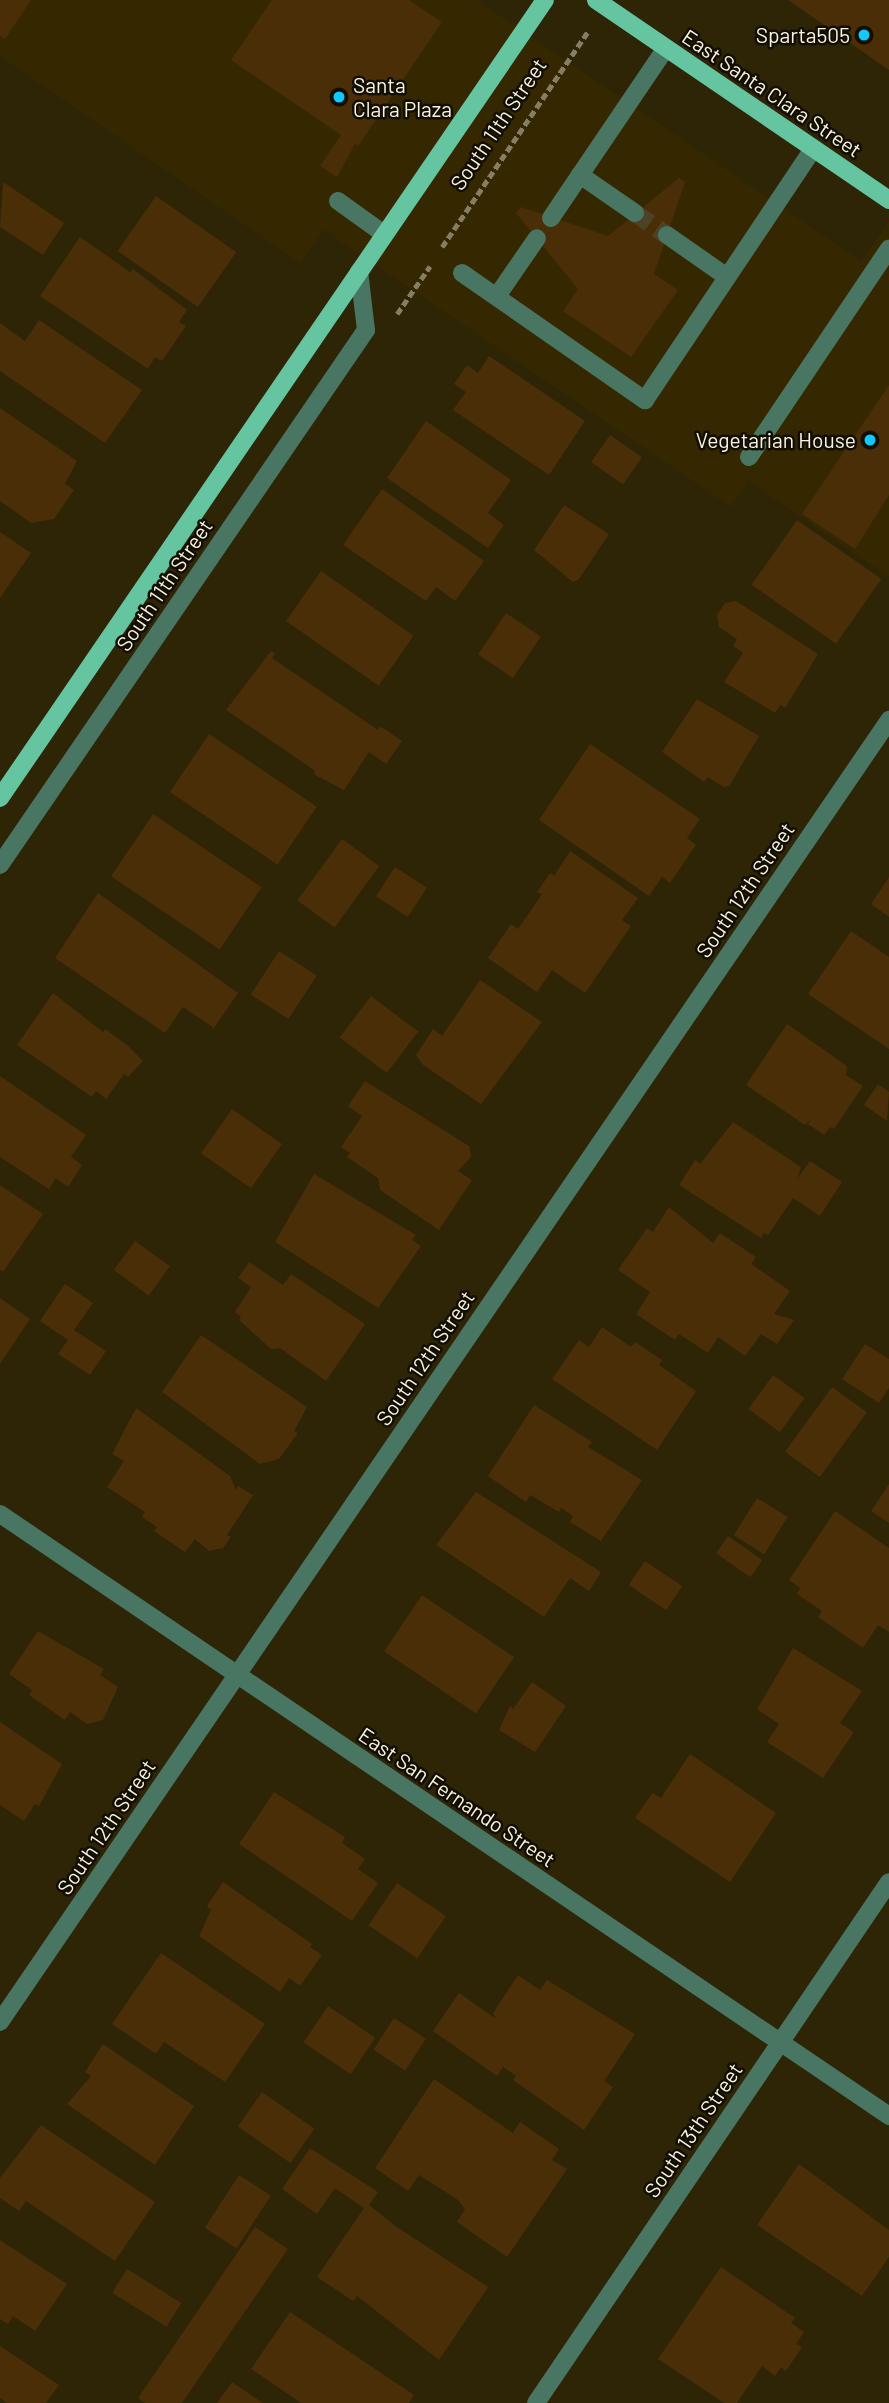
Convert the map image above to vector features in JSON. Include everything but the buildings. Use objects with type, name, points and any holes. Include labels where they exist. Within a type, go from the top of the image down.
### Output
[{"type":"main road","name":"South 11th Street","points":[[0,798],[545,0]]},
{"type":"main road","name":"East Santa Clara Street","points":[[600,3],[889,200]]},
{"type":"street","points":[[551,218],[666,48]]},
{"type":"street","points":[[462,273],[645,400],[813,149]]},
{"type":"street","points":[[580,175],[635,214]]},
{"type":"street","points":[[338,201],[384,234]]},
{"type":"street","points":[[667,234],[727,277]]},
{"type":"street","points":[[497,296],[537,238]]},
{"type":"street","points":[[749,457],[889,249]]},
{"type":"street","points":[[359,271],[366,330]]},
{"type":"street","name":"South 11th Street","points":[[0,865],[366,330]]},
{"type":"street","name":"South 12th Street","points":[[0,2022],[889,720]]},
{"type":"street","name":"East San Fernando Street","points":[[0,1514],[889,2116]]},
{"type":"street","name":"South 13th Street","points":[[536,2403],[889,1882]]},
{"type":"path","name":"South 11th Street","points":[[440,250],[600,3]]},
{"type":"path","points":[[366,330],[394,318],[433,261]]},
{"type":"shaded area","points":[[0,0],[477,0],[861,261],[889,221],[889,577],[749,481],[731,507],[324,230],[300,263],[0,56]]},
{"type":"tunnel","points":[[635,213],[667,235]]},
{"type":"place","name":"Sparta505","points":[[864,35]]},
{"type":"place","name":"Santa Clara Plaza","points":[[339,97]]},
{"type":"place","name":"Vegetarian House","points":[[870,440]]}]
